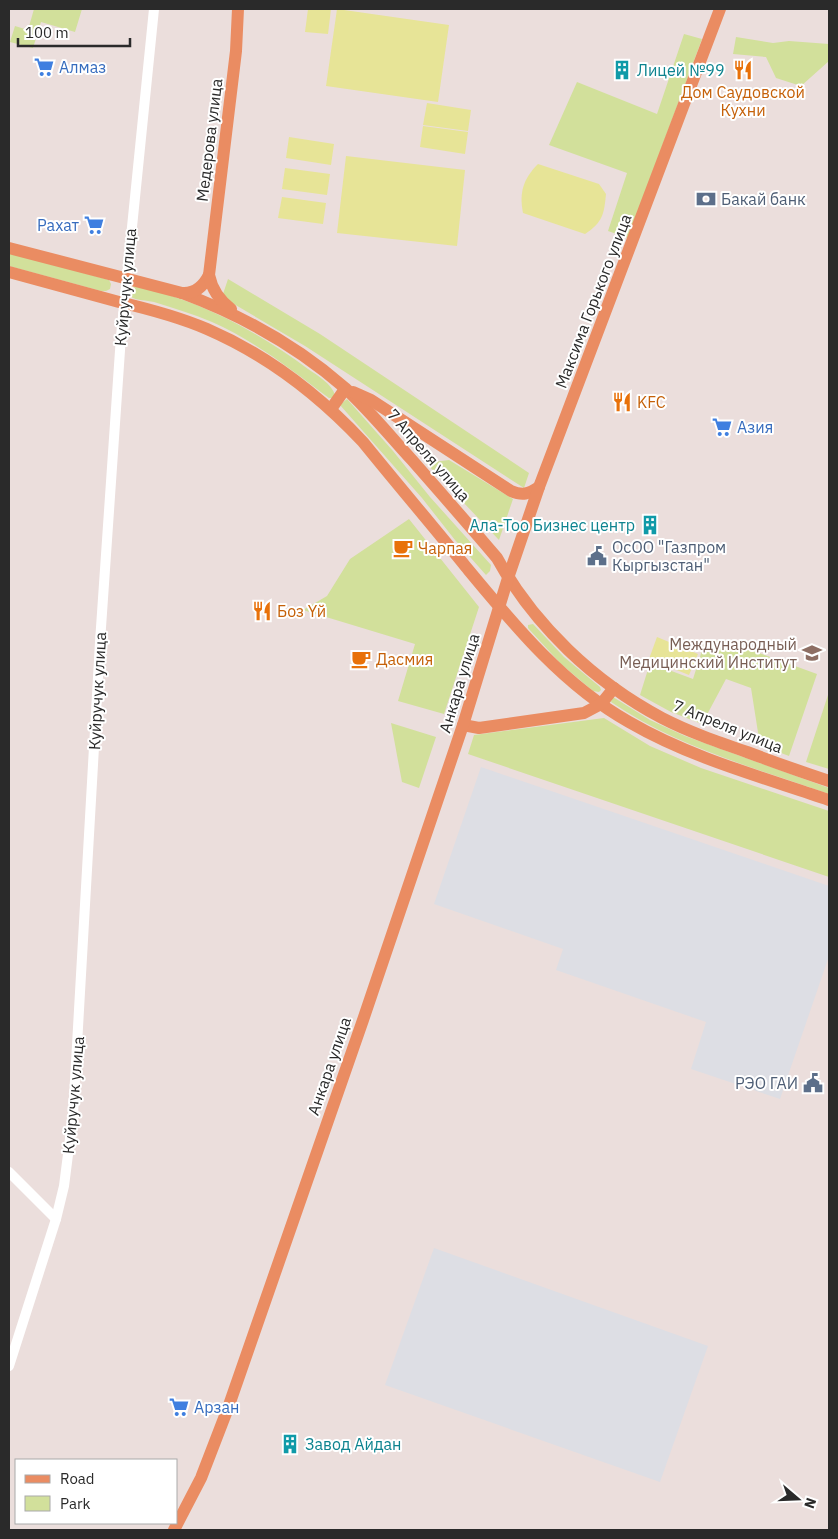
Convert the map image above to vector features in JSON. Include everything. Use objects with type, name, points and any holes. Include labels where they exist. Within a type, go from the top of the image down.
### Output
[{"type":"main road","name":"Медерова улица","points":[[238,9],[236,51],[209,275],[213,290],[218,298],[245,320]]},
{"type":"main road","name":"Максима Горького улица","points":[[499,607],[539,487],[720,9]]},
{"type":"main road","name":"7 Апреля улица","points":[[9,248],[182,293],[245,320],[295,350],[345,389],[377,420],[498,558],[508,578],[557,638],[582,662],[614,688],[637,704],[687,730],[829,782]]},
{"type":"main road","points":[[9,272],[154,311],[206,328],[259,355],[307,388],[331,409],[363,442],[499,607],[567,678],[601,704],[628,721],[674,745],[829,800]]},
{"type":"main road","points":[[182,293],[196,291],[209,275]]},
{"type":"main road","points":[[331,409],[345,389],[371,400],[511,491],[521,495],[539,487]]},
{"type":"main road","name":"Анкара улица","points":[[178,1522],[200,1478],[228,1408],[463,725],[499,607]]},
{"type":"main road","points":[[463,725],[479,728],[584,712],[601,704],[614,688]]},
{"type":"street","name":"Куйручук улица","points":[[9,1366],[56,1219],[64,1186],[74,1115],[100,642],[124,303],[154,9]]},
{"type":"street","points":[[9,1172],[56,1219]]},
{"type":"shaded area","points":[[308,9],[331,9],[328,34],[305,32]]},
{"type":"shaded area","points":[[337,9],[449,25],[438,102],[326,86]]},
{"type":"shaded area","points":[[427,103],[471,110],[468,131],[423,125]]},
{"type":"shaded area","points":[[423,126],[468,132],[465,154],[420,147]]},
{"type":"shaded area","points":[[289,137],[334,144],[331,165],[286,158]]},
{"type":"shaded area","points":[[346,156],[465,170],[457,246],[337,233]]},
{"type":"shaded area","points":[[538,164],[599,184],[606,194],[604,207],[599,221],[591,230],[585,234],[523,213],[523,187],[529,175]]},
{"type":"shaded area","points":[[285,168],[330,174],[327,195],[282,189]]},
{"type":"shaded area","points":[[282,197],[326,203],[323,224],[278,218]]},
{"type":"shaded area","points":[[657,637],[698,654],[689,675],[649,659]]},
{"type":"shaded area","points":[[481,767],[829,886],[829,956],[780,1099],[691,1069],[706,1022],[556,970],[563,949],[434,904]]},
{"type":"shaded area","points":[[434,1248],[708,1346],[660,1482],[385,1385]]},
{"type":"green space","points":[[34,9],[82,9],[75,32],[41,22],[33,48],[10,42],[15,26],[28,30]]},
{"type":"green space","points":[[684,34],[702,39],[628,238],[608,231],[627,173],[549,145],[577,82],[657,114]]},
{"type":"green space","points":[[736,37],[773,43],[789,41],[829,44],[829,61],[801,86],[776,78],[766,57],[733,54]]},
{"type":"green space","points":[[9,252],[109,280],[111,284],[110,289],[101,291],[9,266]]},
{"type":"green space","points":[[228,279],[320,334],[529,473],[524,488],[305,346],[222,297]]},
{"type":"green space","points":[[133,286],[157,291],[180,299],[247,329],[320,377],[331,387],[335,395],[329,398],[273,357],[243,338],[212,322],[154,302],[131,297]]},
{"type":"green space","points":[[347,399],[430,497],[491,565],[490,571],[486,575],[422,498],[340,405]]},
{"type":"green space","points":[[449,460],[513,499],[499,540],[426,463]]},
{"type":"green space","points":[[409,519],[479,607],[444,714],[398,701],[415,644],[303,610],[327,596],[350,559]]},
{"type":"green space","points":[[533,624],[564,657],[600,687],[601,690],[599,692],[593,691],[561,664],[528,628],[528,625]]},
{"type":"green space","points":[[705,641],[726,641],[817,674],[789,756],[760,745],[751,688],[726,679],[702,724],[671,712],[640,695],[650,663],[693,679]]},
{"type":"green space","points":[[829,692],[829,769],[806,762]]},
{"type":"green space","points":[[613,697],[650,720],[685,736],[829,788],[829,794],[717,755],[662,732],[611,702]]},
{"type":"green space","points":[[604,718],[650,746],[701,768],[829,811],[829,877],[468,754],[474,735]]},
{"type":"green space","points":[[391,723],[436,737],[419,788],[402,782]]},
{"type":"place","name":"Алмаз","points":[[44,67]]},
{"type":"place","name":"Лицей №99","points":[[622,70]]},
{"type":"place","name":"Дом Саудовской Кухни","points":[[743,70]]},
{"type":"place","name":"Бакай банк","points":[[706,199]]},
{"type":"place","name":"Рахат","points":[[94,225]]},
{"type":"place","name":"KFC","points":[[622,402]]},
{"type":"place","name":"Азия","points":[[722,427]]},
{"type":"place","name":"Ала-Тоо Бизнес центр","points":[[650,525]]},
{"type":"place","name":"Чарпая","points":[[403,548]]},
{"type":"place","name":"ОсОО \"Газпром Кыргызстан\"","points":[[597,556]]},
{"type":"place","name":"Боз Үй","points":[[262,611]]},
{"type":"place","name":"Международный Медицинский Институт","points":[[812,653]]},
{"type":"place","name":"Дасмия","points":[[361,659]]},
{"type":"place","name":"РЭО ГАИ","points":[[813,1083]]},
{"type":"place","name":"Арзан","points":[[179,1407]]},
{"type":"place","name":"Завод Айдан","points":[[290,1444]]}]
